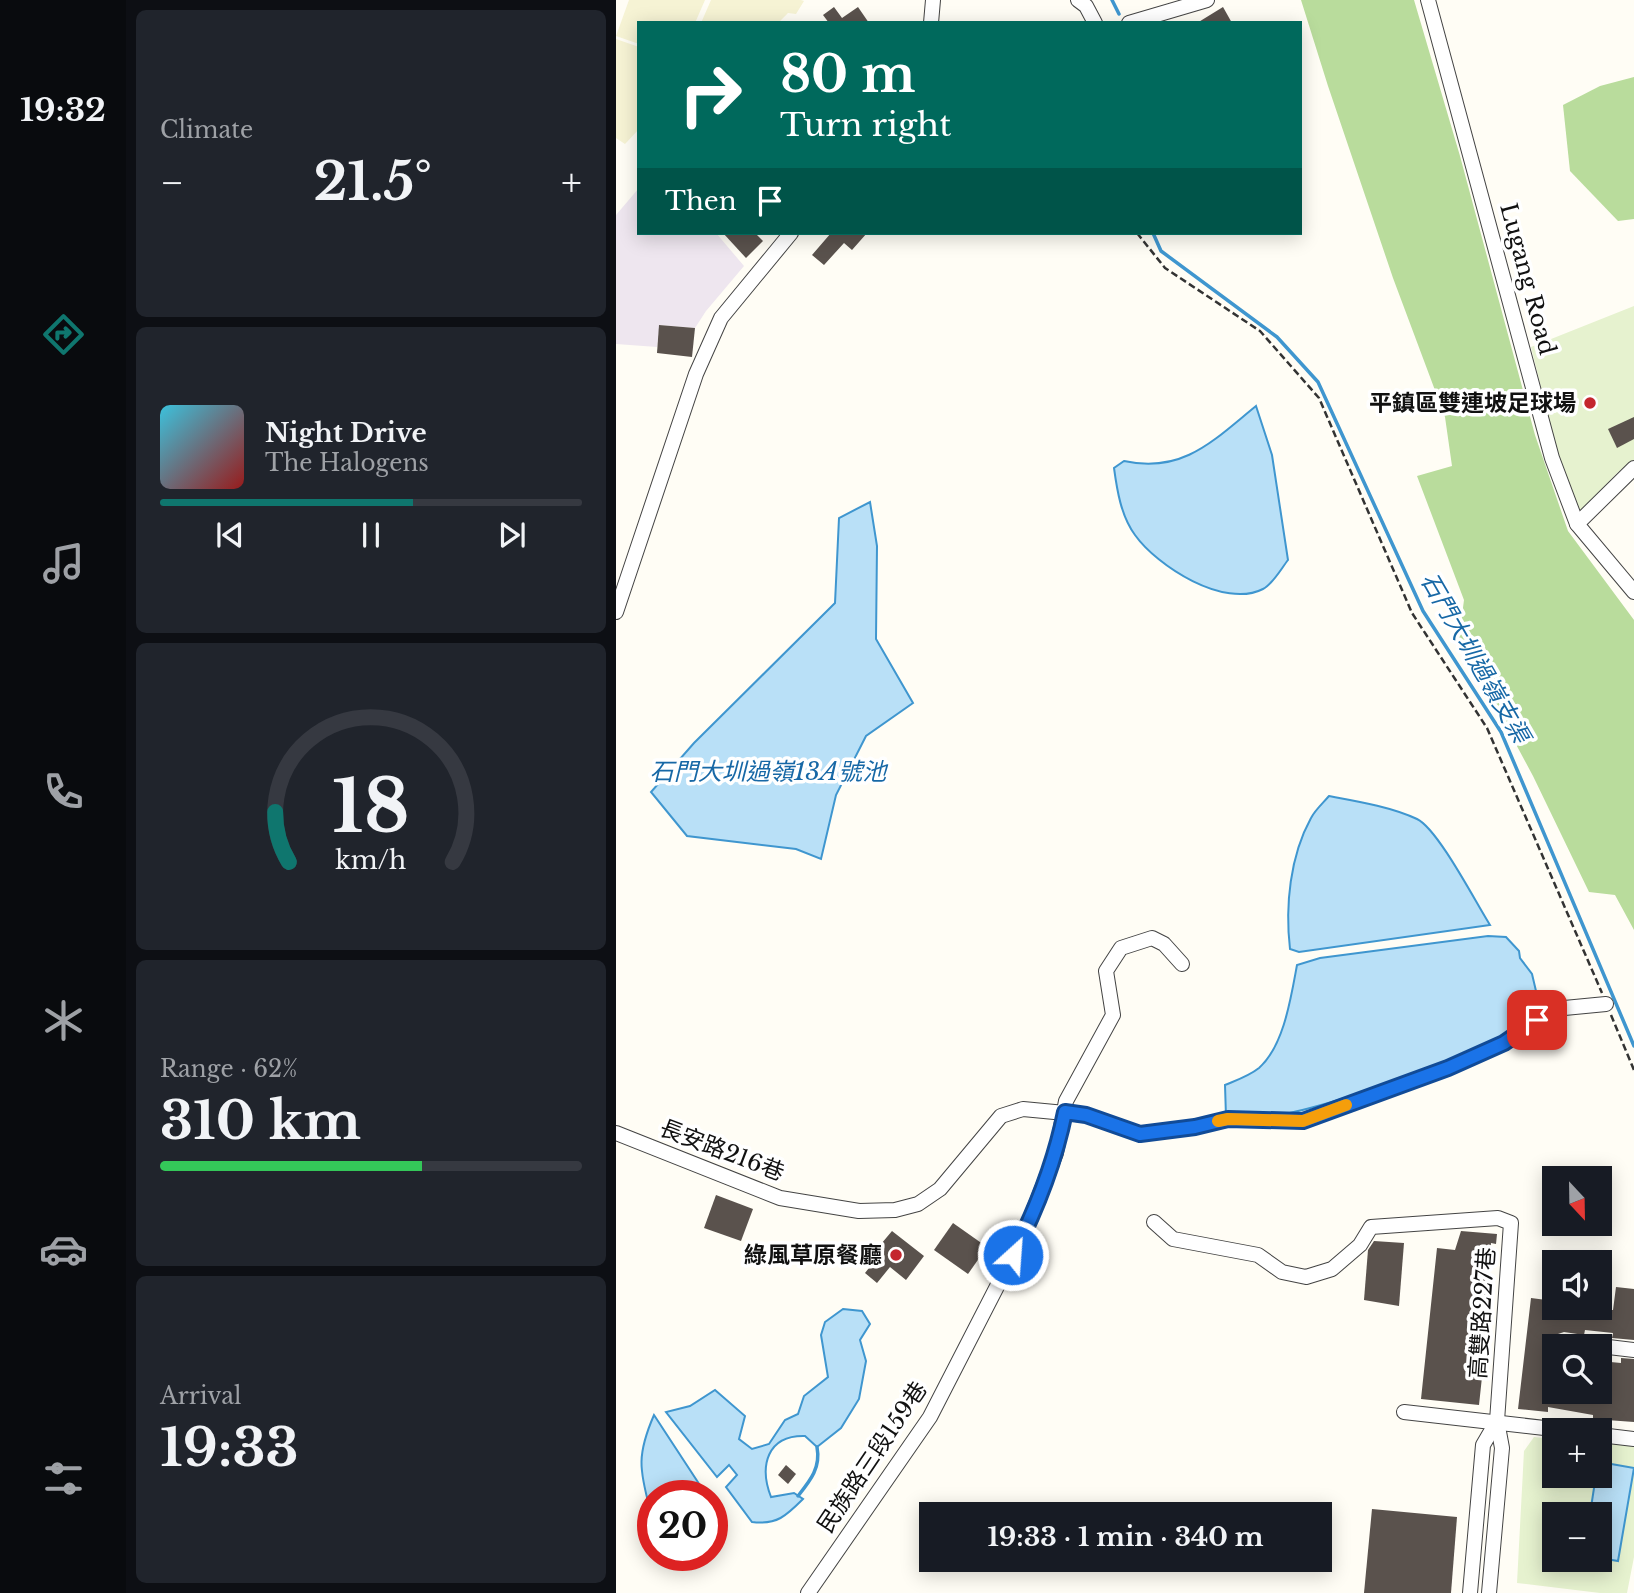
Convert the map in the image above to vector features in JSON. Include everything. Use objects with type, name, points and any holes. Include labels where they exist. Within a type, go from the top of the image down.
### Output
[{"type":"street","points":[[931,21],[933,0]]},
{"type":"street","points":[[1079,0],[1086,6],[1094,21]]},
{"type":"street","points":[[1136,21],[1207,0]]},
{"type":"street","name":"Lugang Road","points":[[1428,0],[1552,458],[1577,524],[1634,592]]},
{"type":"street","points":[[616,612],[696,374],[721,318],[789,235]]},
{"type":"street","points":[[1577,524],[1634,468]]},
{"type":"street","name":"民族路三段159巷","points":[[808,1593],[930,1417],[1025,1232],[1056,1153],[1066,1101],[1113,1015],[1106,971],[1121,948],[1152,938],[1164,944],[1182,964]]},
{"type":"street","name":"長安路216巷","points":[[616,1133],[780,1198],[859,1211],[895,1210],[918,1204],[940,1189],[1001,1116],[1023,1109],[1086,1115],[1140,1134],[1195,1127],[1228,1119],[1303,1121],[1482,1053],[1504,1043],[1554,1009],[1606,1004]]},
{"type":"street","name":"高雙路227巷","points":[[1154,1222],[1173,1239],[1258,1255],[1282,1272],[1306,1276],[1332,1269],[1360,1245],[1371,1227],[1498,1218],[1511,1223],[1497,1421]]},
{"type":"street","points":[[1612,1347],[1634,1350]]},
{"type":"street","points":[[1404,1412],[1542,1427]]},
{"type":"street","points":[[1470,1593],[1483,1445],[1497,1421]]},
{"type":"street","points":[[1489,1593],[1502,1448],[1497,1421]]},
{"type":"street","points":[[1612,1436],[1634,1439]]},
{"type":"path","points":[[1139,235],[1165,268],[1260,331],[1319,398],[1412,613],[1487,728],[1634,1070]]},
{"type":"shaded area","points":[[629,0],[705,0],[696,21],[637,21],[637,43],[616,36]]},
{"type":"shaded area","points":[[711,0],[804,1],[796,14],[788,13],[780,21],[702,21]]},
{"type":"shaded area","points":[[616,39],[637,46],[637,131],[625,144],[616,138]]},
{"type":"shaded area","points":[[637,190],[637,235],[718,235],[744,266],[695,328],[660,325],[657,347],[616,344],[616,215]]},
{"type":"green space","points":[[1301,0],[1414,0],[1460,156],[1535,435],[1568,531],[1634,620],[1634,930],[1615,895],[1589,892],[1533,776],[1459,638],[1464,600],[1417,476],[1452,466],[1445,417],[1393,278]]},
{"type":"green space","points":[[1634,77],[1634,219],[1618,221],[1570,171],[1563,105],[1600,86]]},
{"type":"green space","name":"平鎮區雙連坡足球場","points":[[1634,306],[1634,460],[1617,473],[1578,514],[1559,459],[1531,347]]},
{"type":"green space","points":[[1534,1437],[1542,1438],[1542,1488],[1612,1488],[1612,1444],[1634,1446],[1634,1557],[1627,1593],[1600,1593],[1517,1583],[1524,1451]]},
{"type":"water","points":[[1256,406],[1272,455],[1288,560],[1263,589],[1247,594],[1230,593],[1193,581],[1175,571],[1145,547],[1126,520],[1114,468],[1124,461],[1164,463],[1181,458],[1211,442]]},
{"type":"water","name":"石門大圳過嶺13A號池","points":[[870,502],[877,546],[876,639],[913,703],[866,736],[836,795],[821,859],[796,849],[687,836],[651,792],[694,743],[835,603],[839,518]]},
{"type":"water","points":[[1329,796],[1396,811],[1417,819],[1426,826],[1446,851],[1490,925],[1299,952],[1290,949],[1289,899],[1298,848],[1311,818]]},
{"type":"water","points":[[1488,936],[1506,937],[1519,951],[1520,958],[1532,974],[1540,1008],[1521,1024],[1492,1042],[1455,1059],[1370,1090],[1269,1117],[1226,1117],[1225,1085],[1259,1068],[1275,1047],[1285,1020],[1297,965],[1320,958]]},
{"type":"water","points":[[843,1309],[862,1311],[870,1324],[860,1340],[866,1361],[859,1399],[841,1428],[817,1447],[805,1436],[792,1437],[774,1447],[766,1464],[767,1485],[771,1497],[794,1493],[803,1499],[775,1521],[752,1522],[728,1490],[728,1485],[737,1475],[729,1465],[717,1477],[666,1412],[690,1406],[715,1390],[745,1416],[739,1439],[752,1449],[769,1444],[785,1420],[798,1414],[804,1396],[828,1377],[821,1335],[825,1322]]},
{"type":"water","points":[[654,1415],[697,1480],[643,1480],[642,1451]]},
{"type":"water","points":[[1612,1464],[1634,1468],[1618,1561],[1612,1560],[1612,1502],[1592,1502],[1594,1488],[1612,1488]]},
{"type":"building","points":[[834,7],[842,18],[858,7],[868,21],[828,21],[823,15]]},
{"type":"building","points":[[1223,7],[1231,21],[1200,21]]},
{"type":"building","points":[[725,235],[757,235],[763,241],[746,258]]},
{"type":"building","points":[[829,235],[865,235],[852,250],[844,243],[824,265],[812,255]]},
{"type":"building","points":[[659,325],[695,328],[692,357],[657,353]]},
{"type":"building","points":[[1634,417],[1634,439],[1617,448],[1608,429]]},
{"type":"building","points":[[716,1195],[753,1209],[741,1241],[704,1228]]},
{"type":"building","points":[[953,1223],[987,1247],[968,1274],[934,1250]]},
{"type":"building","points":[[892,1231],[924,1256],[906,1280],[890,1267],[877,1283],[865,1273],[880,1254],[876,1250]]},
{"type":"building","points":[[1461,1231],[1497,1234],[1496,1244],[1491,1243],[1489,1274],[1493,1274],[1479,1405],[1421,1399],[1437,1248],[1455,1250]]},
{"type":"building","points":[[1374,1241],[1404,1243],[1399,1306],[1364,1300],[1368,1250]]},
{"type":"building","points":[[1616,1287],[1634,1289],[1634,1340],[1612,1338],[1613,1333],[1585,1330],[1584,1334],[1542,1334],[1542,1404],[1612,1404],[1612,1362],[1621,1363],[1621,1358],[1634,1359],[1634,1422],[1593,1418],[1593,1415],[1548,1407],[1548,1412],[1518,1409],[1531,1298],[1542,1299],[1542,1320],[1612,1320]]},
{"type":"building","points":[[786,1465],[796,1474],[788,1484],[778,1475]]},
{"type":"building","points":[[1372,1509],[1457,1517],[1451,1593],[1364,1593]]},
{"type":"waterway","name":"石門大圳過嶺支渠","points":[[1112,0],[1119,14]]},
{"type":"waterway","name":"石門大圳過嶺支渠","points":[[1154,235],[1161,251],[1277,337],[1318,382],[1423,611],[1501,732],[1634,1046]]},
{"type":"waterway","points":[[798,1496],[816,1468],[817,1447]]},
{"type":"slow traffic","points":[[1218,1121],[1303,1121],[1346,1105]]},
{"type":"place","name":"平鎮區雙連坡足球場","points":[[1590,403]]},
{"type":"place","name":"綠風草原餐廳","points":[[896,1255]]},
{"type":"route","points":[[1013,1255],[1025,1232],[1056,1153],[1065,1112],[1086,1115],[1140,1134],[1195,1127],[1228,1119],[1303,1121],[1448,1068],[1504,1043],[1537,1020]]}]
